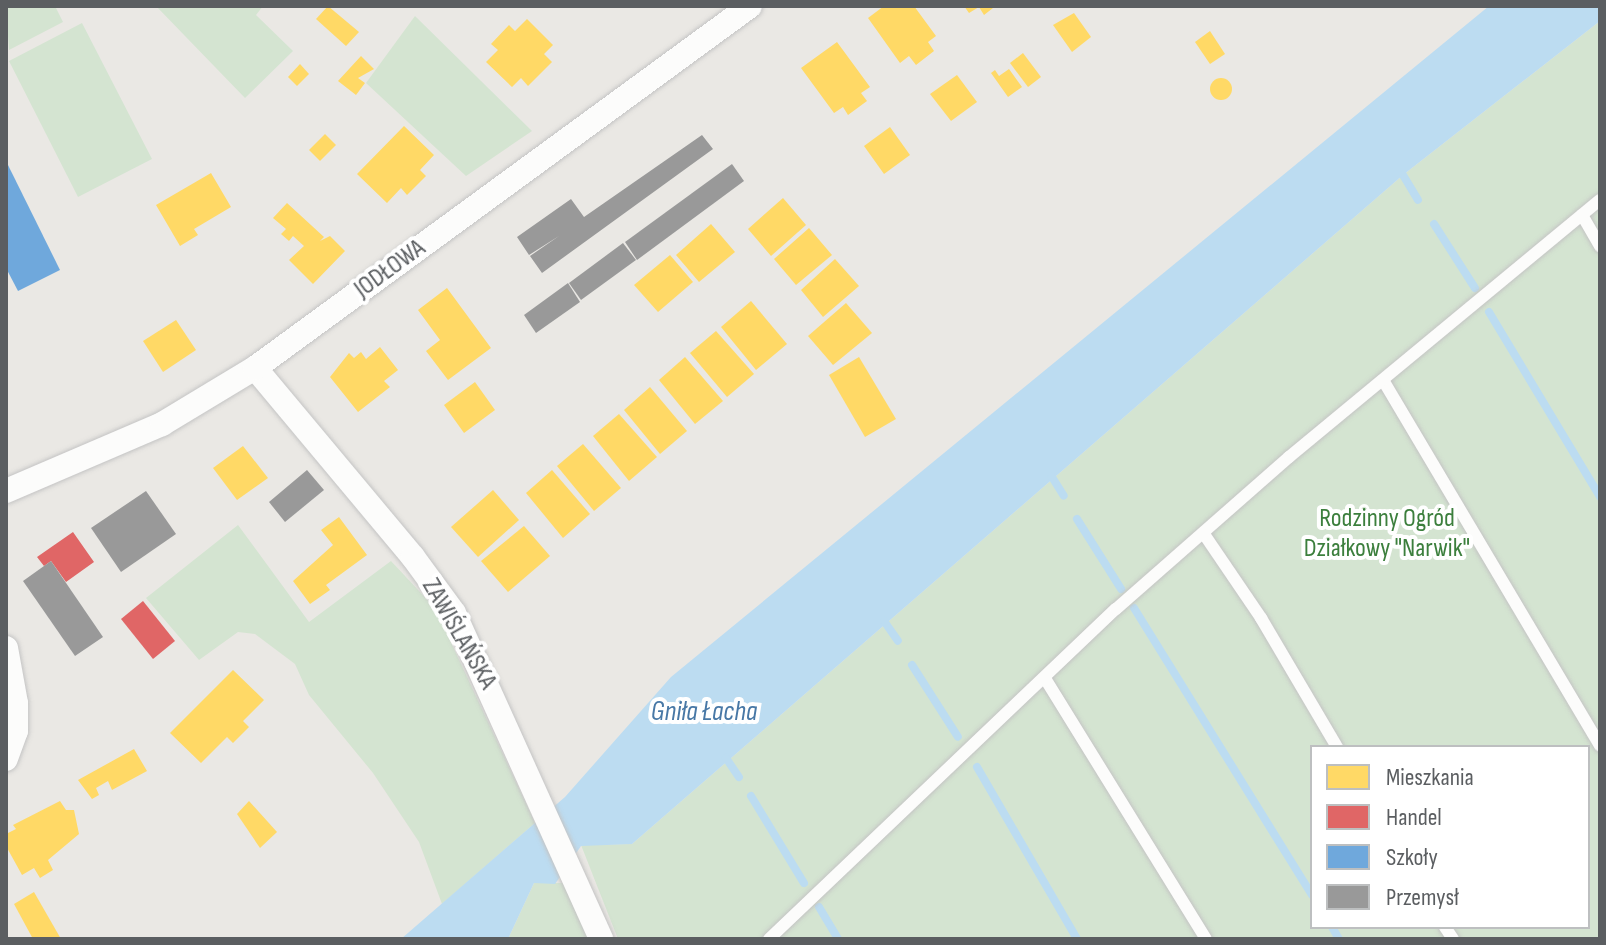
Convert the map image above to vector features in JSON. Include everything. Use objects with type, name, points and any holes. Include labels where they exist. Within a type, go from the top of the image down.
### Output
[{"type":"street","name":"JODŁOWA","points":[[6,491],[162,424],[255,368],[750,6]]},
{"type":"street","name":"ZAWIŚLAŃSKA","points":[[255,368],[413,557],[454,613],[537,789],[601,939]]},
{"type":"street","points":[[6,648],[16,703],[16,731],[6,759]]},
{"type":"lane","points":[[769,939],[1046,680],[1116,609],[1383,380],[1600,200]]},
{"type":"lane","points":[[1582,215],[1600,246]]},
{"type":"lane","points":[[1383,380],[1600,745]]},
{"type":"lane","points":[[1204,534],[1261,618],[1336,745]]},
{"type":"lane","points":[[1046,680],[1206,939]]},
{"type":"green space","points":[[6,6],[55,6],[63,22],[9,50]]},
{"type":"green space","points":[[156,6],[263,6],[256,15],[293,51],[245,98]]},
{"type":"green space","points":[[415,16],[532,131],[466,176],[366,83]]},
{"type":"green space","name":"Rodzinny Ogród Działkowy \"Narwik\"","points":[[1600,21],[1600,939],[618,939],[581,845],[632,844],[1403,175]]},
{"type":"green space","points":[[82,23],[152,159],[78,197],[9,61]]},
{"type":"green space","points":[[238,525],[309,622],[391,561],[435,608],[535,823],[442,904],[419,842],[373,773],[309,695],[295,664],[255,634],[238,632],[199,660],[146,598]]},
{"type":"green space","points":[[534,883],[563,883],[588,939],[508,939]]},
{"type":"water","name":"Gniła Łacha","points":[[1489,6],[1600,6],[1600,21],[1403,175],[632,844],[581,846],[555,884],[534,883],[508,939],[401,939],[565,797],[671,677]]},
{"type":"building: Mieszkania","points":[[328,6],[359,32],[346,46],[316,19]]},
{"type":"building: Mieszkania","points":[[884,6],[914,6],[936,36],[928,42],[934,51],[916,65],[909,56],[900,63],[868,18]]},
{"type":"building: Mieszkania","points":[[964,6],[991,6],[993,8],[984,15],[979,7],[969,13]]},
{"type":"building: Mieszkania","points":[[1074,13],[1091,37],[1072,52],[1053,25]]},
{"type":"building: Mieszkania","points":[[527,19],[553,45],[544,54],[552,62],[528,86],[521,78],[512,87],[486,62],[498,50],[491,44],[509,25],[515,31]]},
{"type":"building: Mieszkania","points":[[1210,31],[1225,54],[1210,64],[1195,42]]},
{"type":"building: Mieszkania","points":[[837,42],[870,87],[861,93],[867,101],[848,115],[843,107],[834,113],[801,68]]},
{"type":"building: Mieszkania","points":[[1023,53],[1041,77],[1028,87],[1010,63]]},
{"type":"building: Mieszkania","points":[[361,56],[374,69],[358,78],[365,83],[356,95],[338,81]]},
{"type":"building: Mieszkania","points":[[300,64],[309,74],[297,86],[288,77]]},
{"type":"building: Mieszkania","points":[[1009,69],[1022,87],[1008,97],[991,73],[995,70],[999,76]]},
{"type":"building: Mieszkania","points":[[957,75],[977,102],[951,121],[930,94]]},
{"type":"building: Mieszkania","points":[[1221,78],[1232,89],[1221,100],[1210,89]]},
{"type":"building: Mieszkania","points":[[404,126],[434,155],[420,170],[426,176],[407,195],[401,188],[387,203],[357,174]]},
{"type":"building: Mieszkania","points":[[890,127],[910,155],[884,174],[864,146]]},
{"type":"building: Mieszkania","points":[[325,134],[336,145],[320,161],[309,150]]},
{"type":"building: Mieszkania","points":[[211,173],[231,207],[194,229],[198,235],[180,246],[156,205]]},
{"type":"building: Mieszkania","points":[[783,198],[806,225],[771,256],[748,229]]},
{"type":"building: Mieszkania","points":[[287,203],[324,237],[320,241],[330,236],[345,251],[313,284],[289,260],[304,246],[293,236],[289,241],[281,234],[286,229],[273,218]]},
{"type":"building: Mieszkania","points":[[711,224],[735,252],[699,282],[676,255]]},
{"type":"building: Mieszkania","points":[[809,228],[832,255],[796,285],[774,259]]},
{"type":"building: Mieszkania","points":[[670,255],[693,282],[658,312],[634,285]]},
{"type":"building: Mieszkania","points":[[835,259],[859,286],[823,317],[801,290]]},
{"type":"building: Mieszkania","points":[[447,288],[491,348],[448,380],[426,351],[440,340],[418,310]]},
{"type":"building: Mieszkania","points":[[751,301],[787,344],[756,370],[721,327]]},
{"type":"building: Mieszkania","points":[[846,303],[872,333],[833,365],[808,336]]},
{"type":"building: Mieszkania","points":[[176,320],[196,350],[163,372],[143,341]]},
{"type":"building: Mieszkania","points":[[716,331],[754,374],[727,397],[690,353]]},
{"type":"building: Mieszkania","points":[[380,347],[398,370],[384,381],[390,387],[358,412],[330,377],[349,353],[354,358],[361,352],[366,359]]},
{"type":"building: Mieszkania","points":[[685,357],[723,401],[695,424],[659,380]]},
{"type":"building: Mieszkania","points":[[859,357],[896,419],[865,437],[829,375]]},
{"type":"building: Mieszkania","points":[[475,382],[495,410],[464,433],[444,405]]},
{"type":"building: Mieszkania","points":[[650,387],[687,431],[660,454],[624,410]]},
{"type":"building: Mieszkania","points":[[619,414],[657,457],[629,481],[593,436]]},
{"type":"building: Mieszkania","points":[[583,444],[621,488],[594,511],[557,466]]},
{"type":"building: Mieszkania","points":[[243,446],[268,478],[237,500],[213,468]]},
{"type":"building: Mieszkania","points":[[552,470],[590,514],[563,538],[526,493]]},
{"type":"building: Mieszkania","points":[[493,490],[519,520],[478,557],[451,527]]},
{"type":"building: Mieszkania","points":[[339,517],[367,555],[326,585],[330,590],[310,604],[293,581],[333,545],[321,530]]},
{"type":"building: Mieszkania","points":[[524,526],[550,556],[508,592],[481,561]]},
{"type":"building: Mieszkania","points":[[233,670],[264,700],[243,721],[249,727],[233,743],[227,737],[201,763],[170,733]]},
{"type":"building: Mieszkania","points":[[134,749],[147,771],[112,790],[108,781],[96,788],[99,795],[92,799],[78,780]]},
{"type":"building: Mieszkania","points":[[60,801],[66,810],[74,810],[79,834],[48,860],[53,870],[40,878],[34,868],[22,875],[6,846],[6,834],[16,829],[13,825]]},
{"type":"building: Mieszkania","points":[[249,801],[277,832],[260,848],[237,814]]},
{"type":"building: Mieszkania","points":[[34,892],[61,939],[33,939],[14,904]]},
{"type":"building: Handel","points":[[73,532],[94,562],[66,582],[51,561],[44,566],[37,557]]},
{"type":"building: Handel","points":[[143,601],[175,641],[153,659],[121,619]]},
{"type":"building: Szkoły","points":[[6,161],[60,270],[18,291],[6,268]]},
{"type":"building: Przemysł","points":[[702,135],[713,149],[542,273],[530,256],[559,236],[529,255],[517,237],[571,199],[584,217]]},
{"type":"building: Przemysł","points":[[732,164],[744,181],[637,260],[625,242]]},
{"type":"building: Przemysł","points":[[623,243],[636,260],[581,300],[569,283]]},
{"type":"building: Przemysł","points":[[568,283],[580,302],[536,333],[524,315]]},
{"type":"building: Przemysł","points":[[307,470],[324,490],[285,522],[269,502]]},
{"type":"building: Przemysł","points":[[146,491],[176,534],[121,572],[91,528]]},
{"type":"building: Przemysł","points":[[51,561],[103,637],[75,656],[23,581]]},
{"type":"waterway","points":[[1403,175],[1418,200]]},
{"type":"waterway","points":[[1434,224],[1475,288]]},
{"type":"waterway","points":[[1489,312],[1600,497]]},
{"type":"waterway","points":[[1052,477],[1064,496]]},
{"type":"waterway","points":[[1077,519],[1121,589]]},
{"type":"waterway","points":[[1134,608],[1310,892]]},
{"type":"waterway","points":[[884,621],[898,641]]},
{"type":"waterway","points":[[912,665],[958,737]]},
{"type":"waterway","points":[[726,758],[739,777]]},
{"type":"waterway","points":[[977,767],[1077,939]]},
{"type":"waterway","points":[[751,796],[804,883]]},
{"type":"waterway","points":[[819,907],[838,939]]},
{"type":"waterway","points":[[1333,929],[1339,939]]}]
